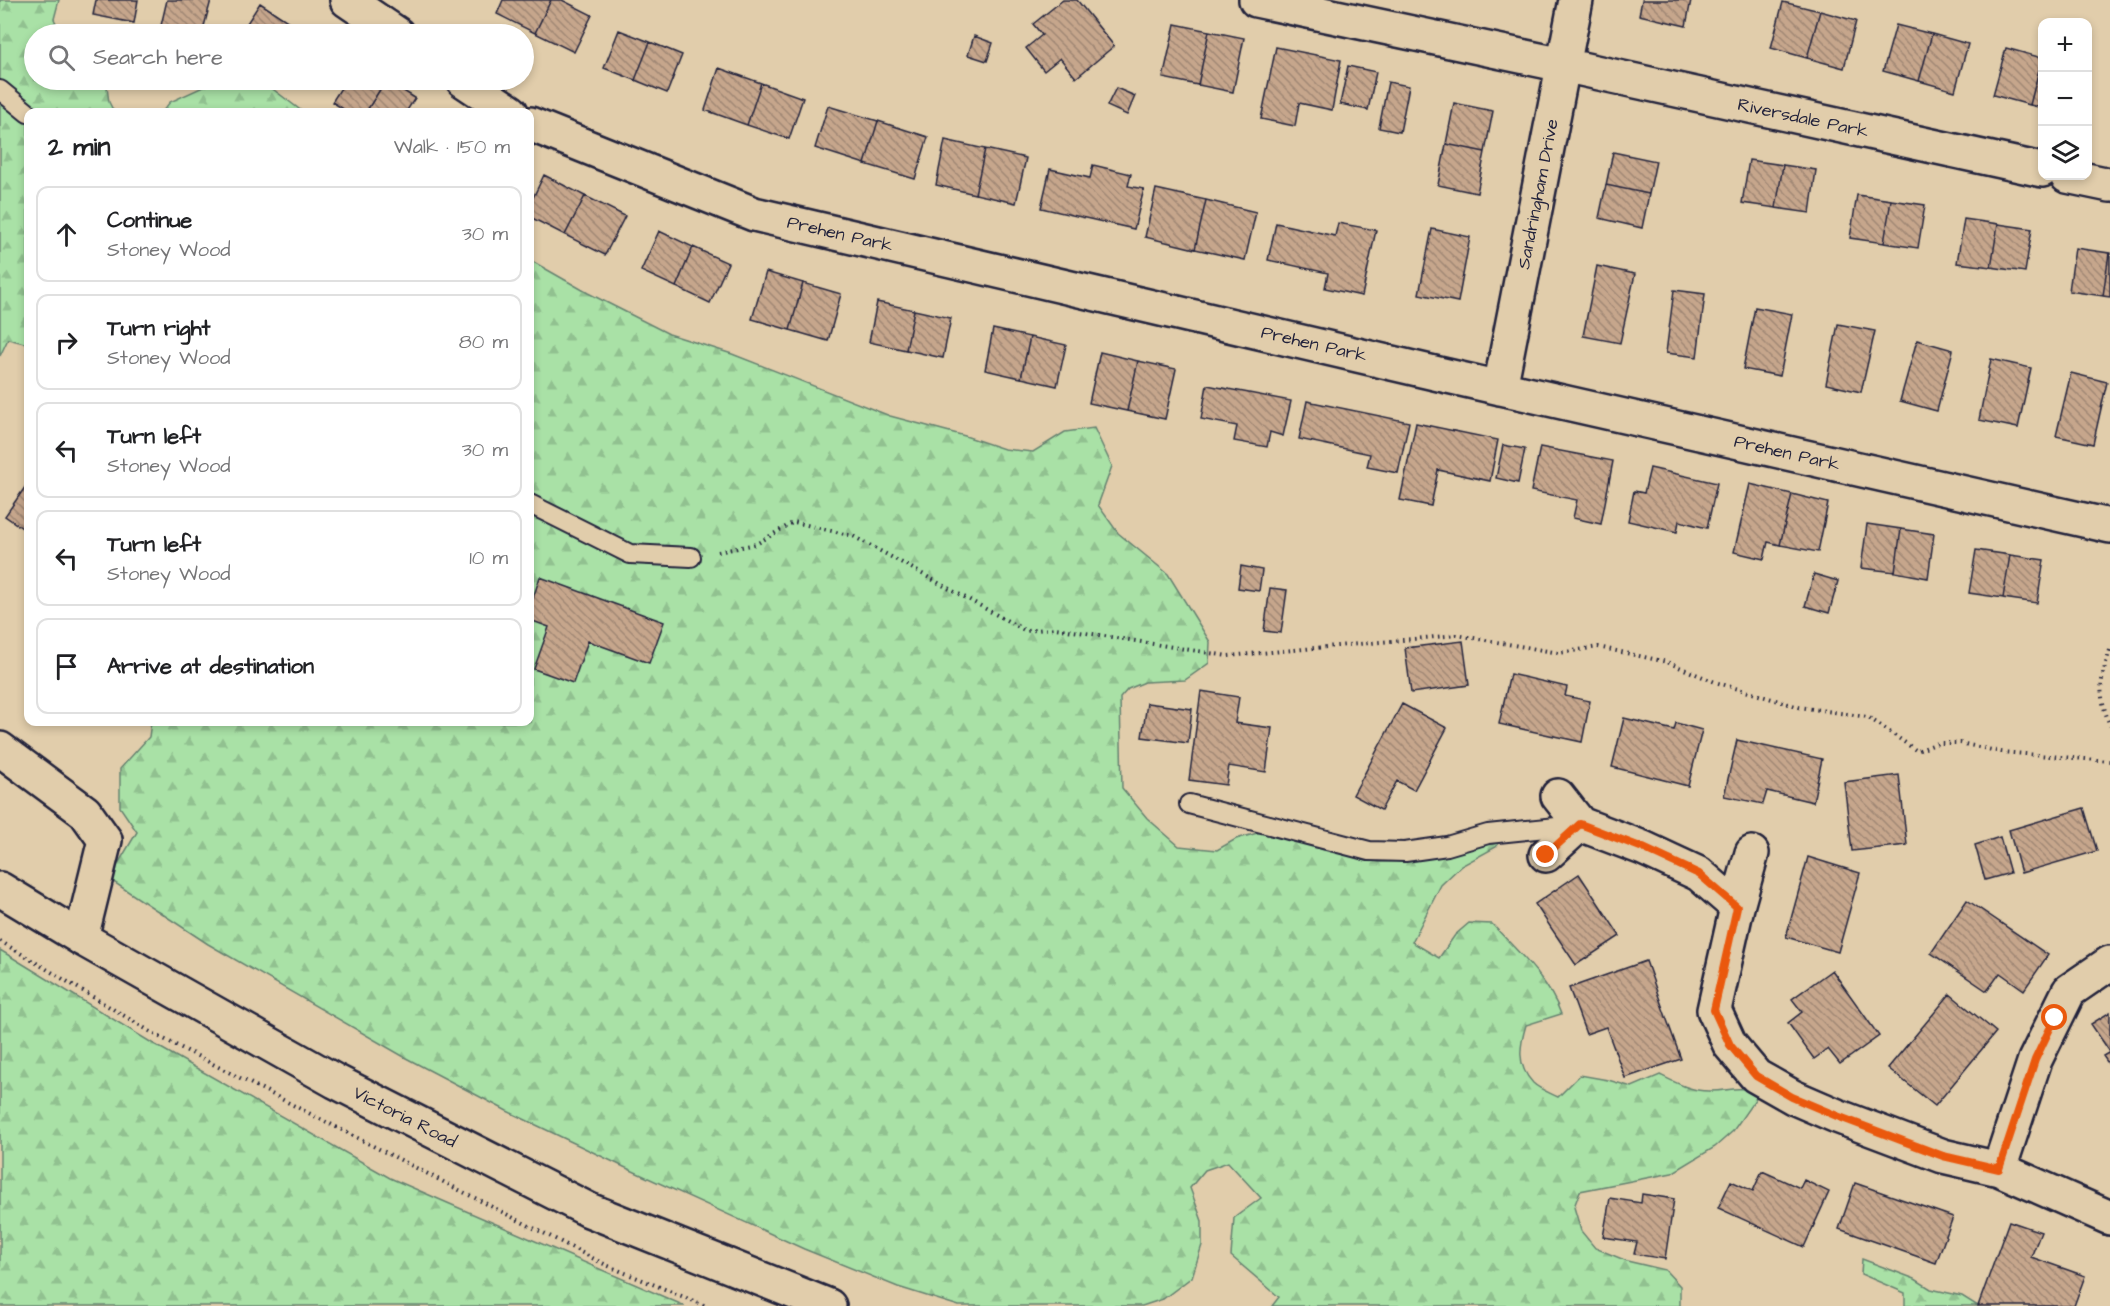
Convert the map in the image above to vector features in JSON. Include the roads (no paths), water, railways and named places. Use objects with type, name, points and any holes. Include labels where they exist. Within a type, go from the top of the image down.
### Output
[{"type":"main road","points":[[347,0],[382,24]]},
{"type":"main road","name":"Riversdale Park","points":[[1256,0],[2038,169]]},
{"type":"main road","name":"Sandringham Drive","points":[[1500,388],[1576,0]]},
{"type":"main road","points":[[478,90],[505,108]]},
{"type":"main road","name":"Prehen Park","points":[[534,126],[754,214],[1500,388],[2110,526]]},
{"type":"main road","points":[[2086,180],[2110,185]]},
{"type":"main road","points":[[0,749],[85,812],[105,840],[81,939]]},
{"type":"main road","points":[[1558,796],[1580,824],[1643,848],[1699,874],[1737,907]]},
{"type":"main road","points":[[1546,855],[1580,824]]},
{"type":"main road","points":[[1752,853],[1737,907],[1714,1010],[1730,1045],[1756,1076],[1792,1097],[1837,1116],[1943,1156],[1999,1169],[2110,1218]]},
{"type":"main road","name":"Victoria Road","points":[[0,889],[81,939],[335,1081],[589,1210],[829,1306]]},
{"type":"main road","points":[[1999,1169],[2035,1060],[2069,991],[2110,963]]},
{"type":"lane","points":[[0,90],[24,109]]},
{"type":"lane","points":[[534,506],[630,554],[691,557]]},
{"type":"lane","points":[[1189,804],[1369,851],[1405,852],[1447,846],[1488,834],[1580,824]]}]
